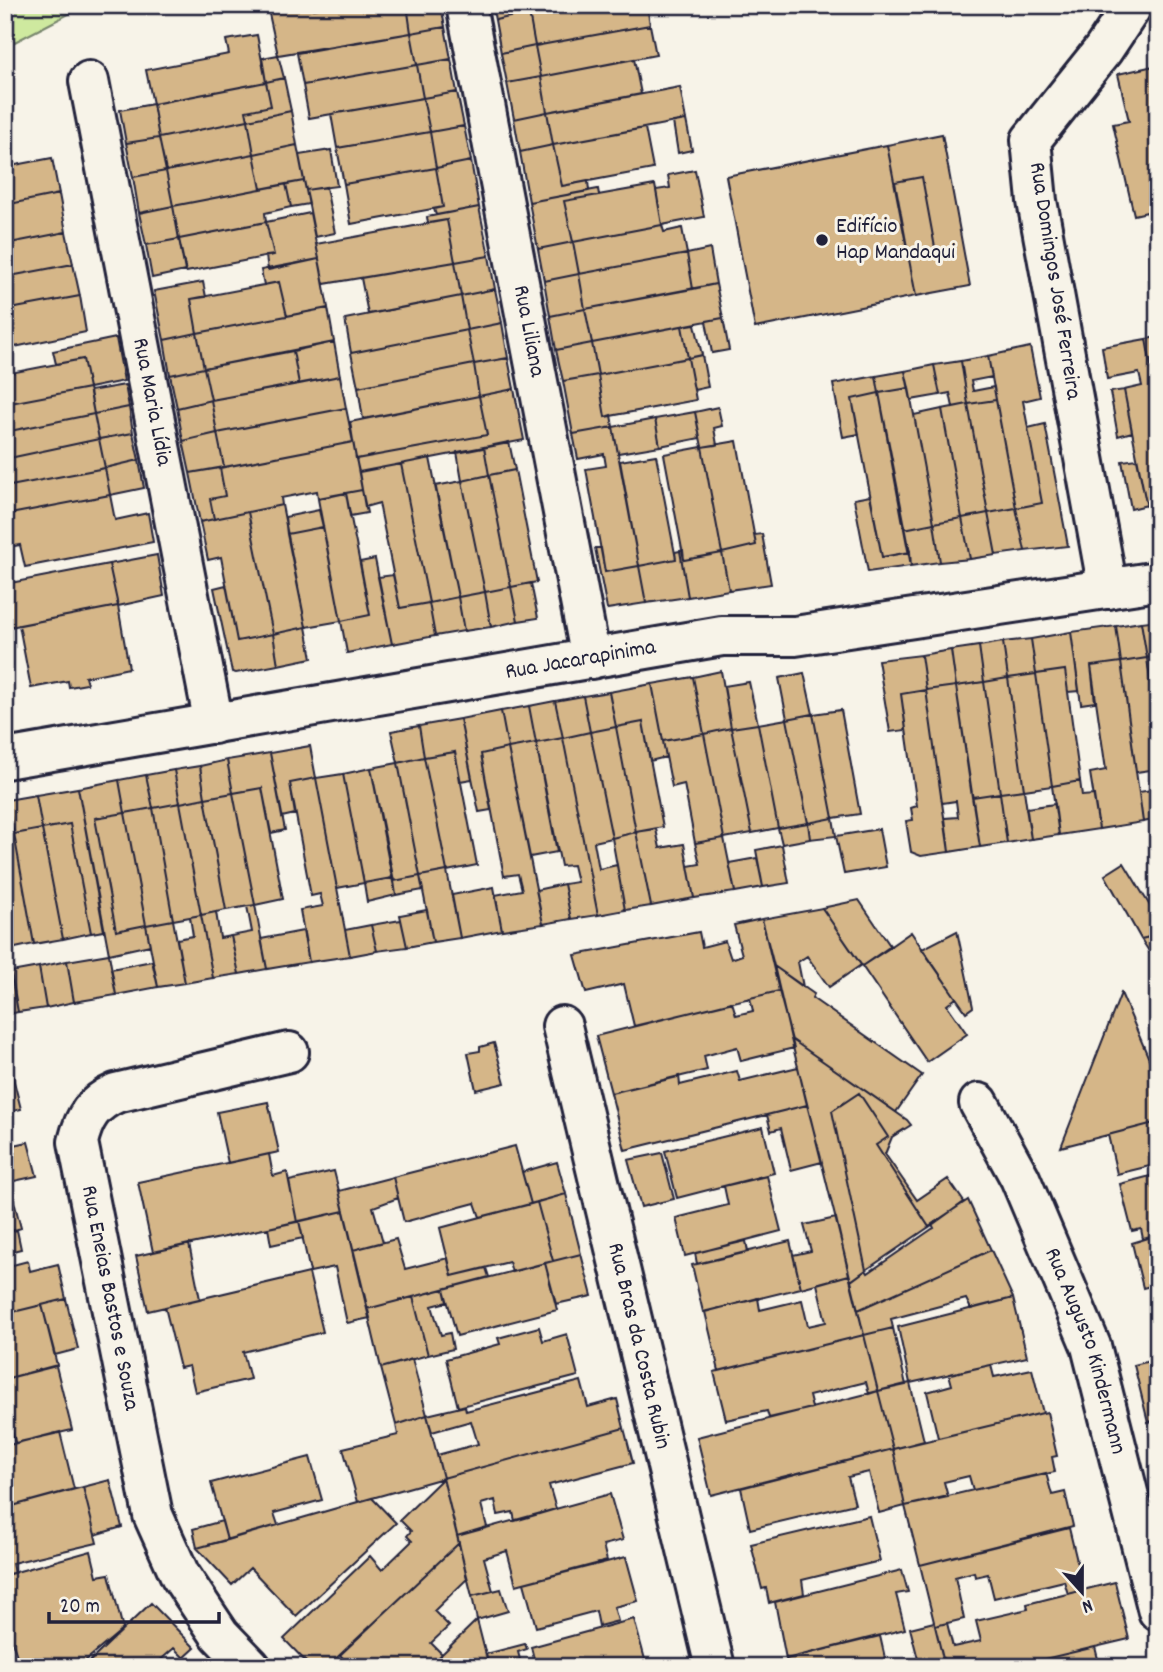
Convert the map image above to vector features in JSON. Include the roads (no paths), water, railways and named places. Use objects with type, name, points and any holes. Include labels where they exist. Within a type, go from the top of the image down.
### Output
[{"type":"street","name":"Rua Liliana","points":[[466,5],[591,659]]},
{"type":"street","name":"Rua Domingos José Ferreira","points":[[1108,589],[1037,201],[1031,140],[1103,50],[1133,5]]},
{"type":"street","name":"Rua Maria Lídia","points":[[89,81],[214,724]]},
{"type":"street","name":"Rua Jacarapinima","points":[[5,759],[722,636],[794,636],[1158,581]]},
{"type":"street","name":"Rua Bras da Costa Rubin","points":[[562,1026],[715,1667]]},
{"type":"street","name":"Rua Eneias Bastos e Souza","points":[[251,1667],[220,1635],[180,1575],[153,1515],[78,1142],[89,1111],[102,1099],[117,1093],[289,1052]]},
{"type":"street","name":"Rua Augusto Kindermann","points":[[978,1103],[1020,1178],[1091,1346],[1158,1611]]},
{"type":"place","name":"Edifício Hap Mandaqui","points":[[822,240]]}]
